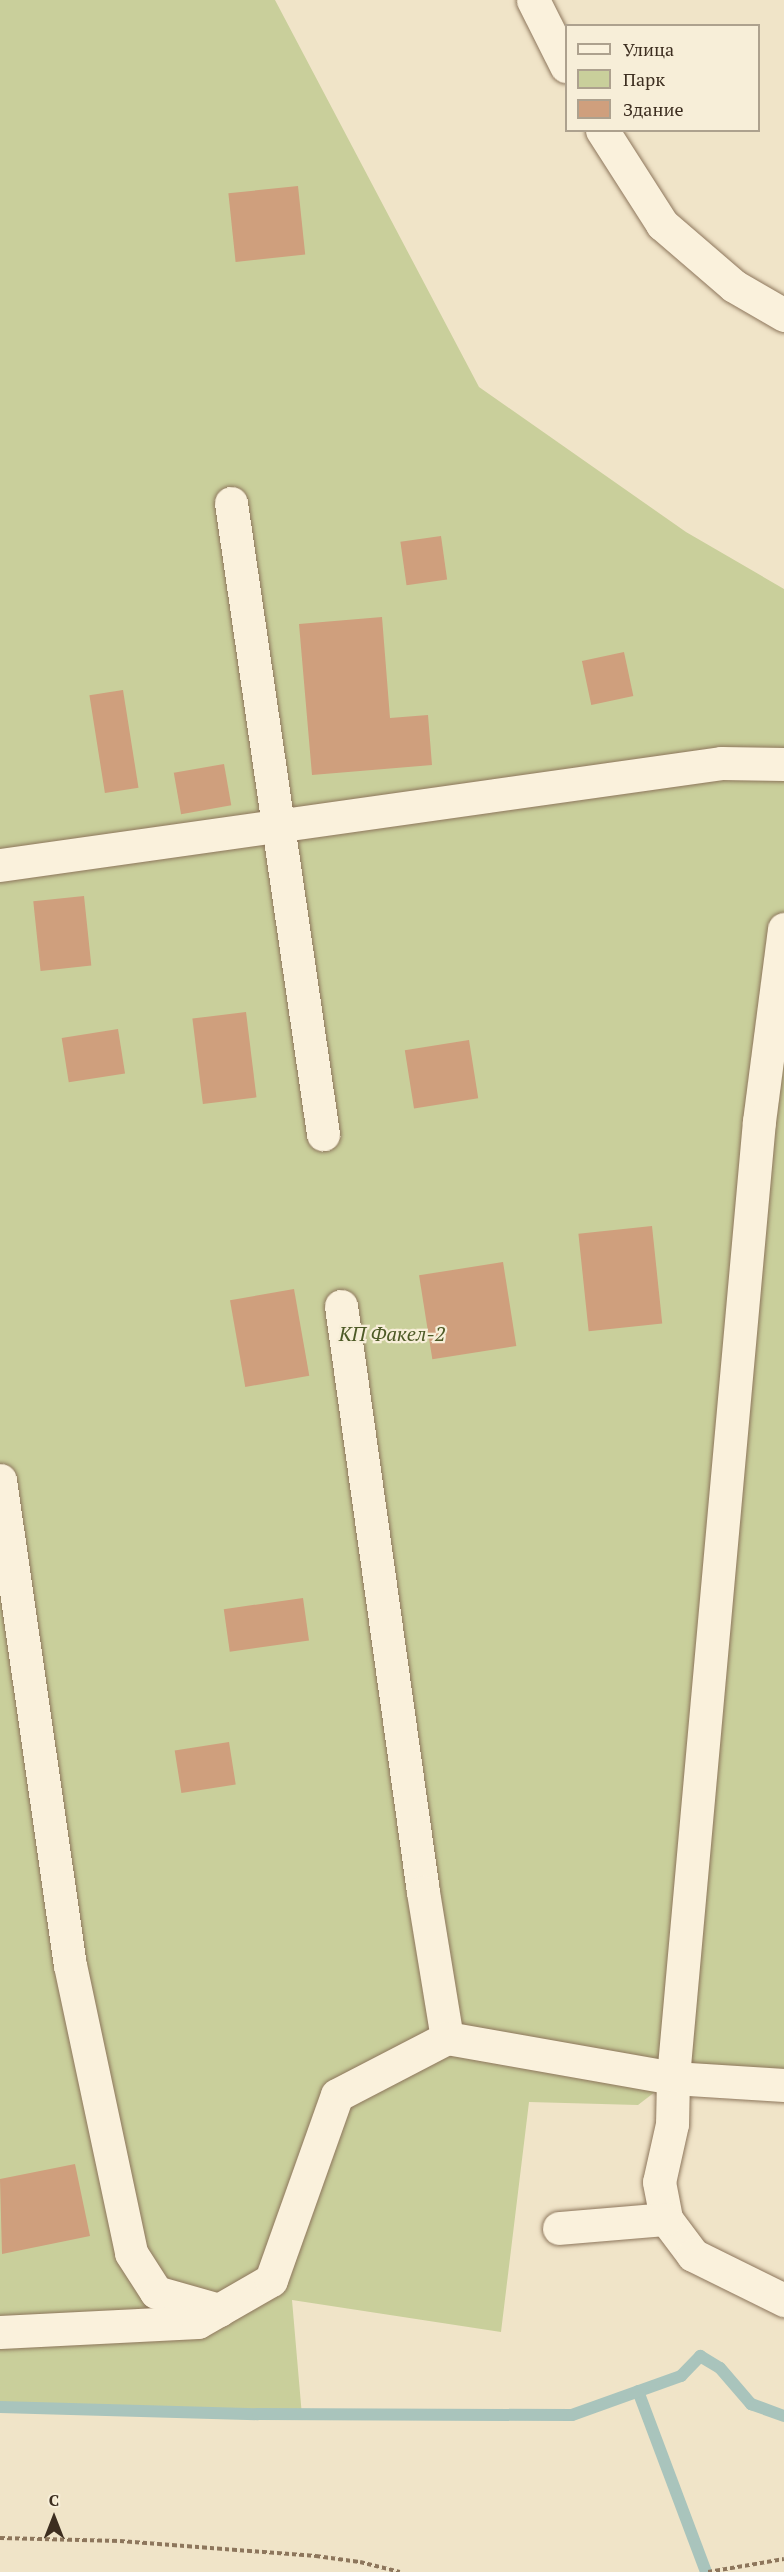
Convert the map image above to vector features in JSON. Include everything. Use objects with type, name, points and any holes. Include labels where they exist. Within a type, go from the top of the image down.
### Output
[{"type":"street","points":[[533,0],[565,62]]},
{"type":"street","points":[[603,132],[662,224],[734,286],[784,315]]},
{"type":"street","points":[[231,503],[323,1134]]},
{"type":"street","points":[[0,865],[721,763],[784,764]]},
{"type":"street","points":[[784,929],[759,1121],[673,2078],[672,2124],[659,2182],[666,2219],[693,2255],[784,2300]]},
{"type":"street","points":[[341,1306],[423,1892],[447,2038]]},
{"type":"street","points":[[0,1480],[70,1965],[131,2253],[156,2292],[219,2310]]},
{"type":"street","points":[[0,2332],[198,2322],[271,2280],[338,2095],[447,2038],[673,2078],[784,2085]]},
{"type":"street","points":[[559,2228],[666,2219]]},
{"type":"path","points":[[0,2538],[120,2541],[316,2556],[360,2562],[400,2572]]},
{"type":"path","points":[[708,2572],[784,2559]]},
{"type":"green space","name":"КП Факел-2","points":[[0,0],[275,0],[479,387],[686,532],[784,589],[784,2095],[673,2078],[638,2105],[529,2102],[501,2332],[292,2300],[302,2416],[0,2402]]},
{"type":"building","points":[[298,186],[305,255],[236,262],[228,193]]},
{"type":"building","points":[[441,536],[447,580],[407,585],[400,542]]},
{"type":"building","points":[[382,617],[390,718],[428,715],[432,765],[312,775],[299,624]]},
{"type":"building","points":[[624,652],[633,696],[591,705],[582,661]]},
{"type":"building","points":[[123,690],[138,788],[105,793],[89,695]]},
{"type":"building","points":[[224,764],[231,805],[181,814],[174,773]]},
{"type":"building","points":[[84,896],[91,966],[41,971],[33,901]]},
{"type":"building","points":[[246,1012],[256,1097],[203,1104],[192,1019]]},
{"type":"building","points":[[118,1029],[125,1073],[69,1082],[62,1038]]},
{"type":"building","points":[[469,1040],[478,1098],[414,1108],[405,1050]]},
{"type":"building","points":[[652,1226],[662,1323],[589,1331],[578,1234]]},
{"type":"building","points":[[503,1262],[516,1346],[432,1359],[419,1275]]},
{"type":"building","points":[[294,1289],[309,1376],[245,1387],[230,1300]]},
{"type":"building","points":[[303,1598],[309,1641],[230,1652],[224,1609]]},
{"type":"building","points":[[229,1742],[236,1784],[181,1793],[175,1751]]},
{"type":"building","points":[[75,2164],[90,2236],[2,2254],[0,2179]]},
{"type":"waterway","points":[[0,2407],[258,2414],[572,2415],[681,2376],[700,2356],[720,2368],[751,2404],[784,2416]]},
{"type":"waterway","points":[[638,2391],[706,2572]]}]
